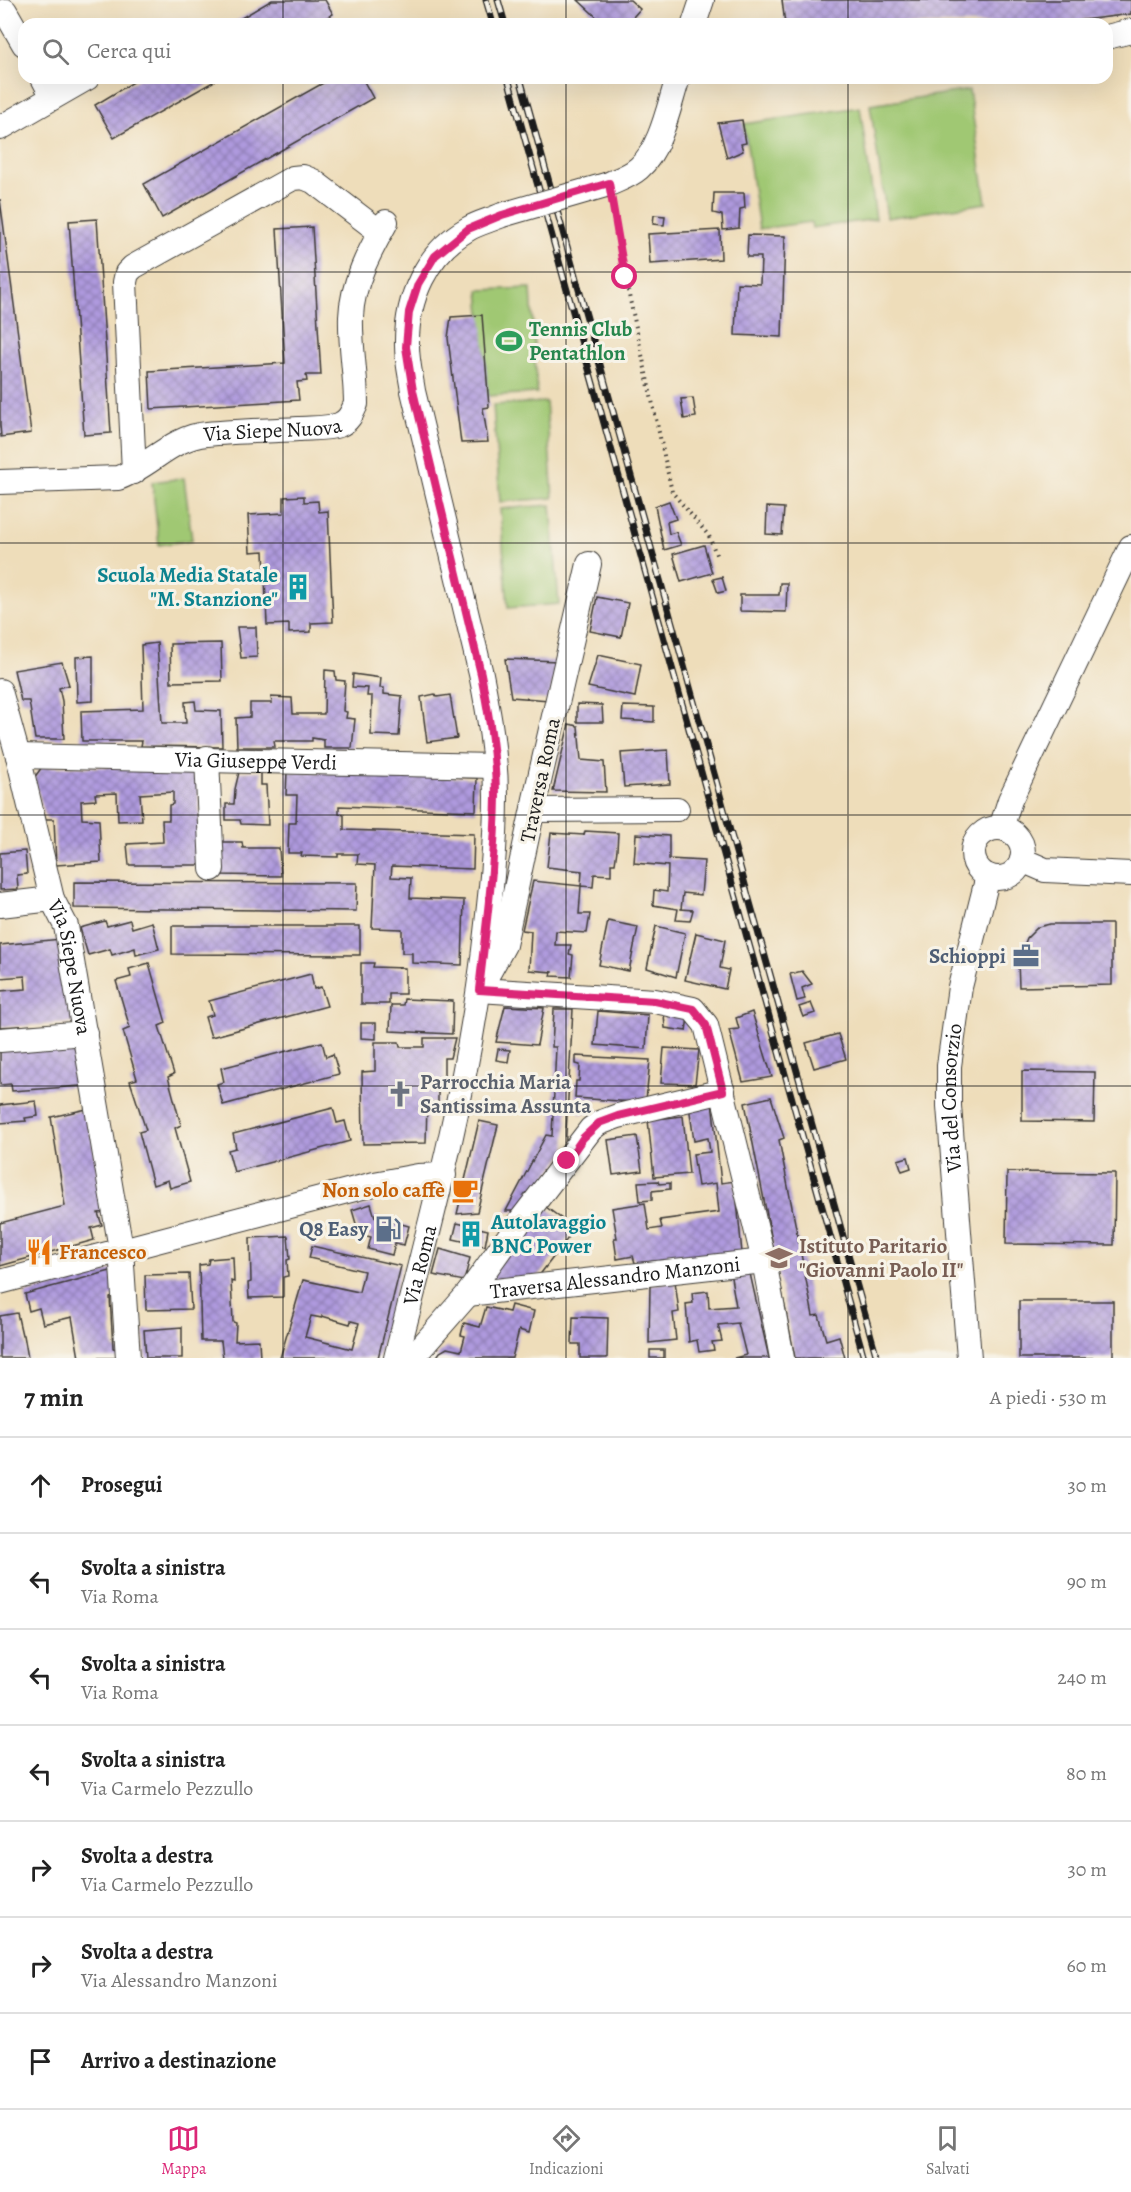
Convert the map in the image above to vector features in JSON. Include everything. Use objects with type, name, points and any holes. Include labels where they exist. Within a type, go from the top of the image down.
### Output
[{"type":"street","points":[[696,18],[702,0]]},
{"type":"street","points":[[0,14],[5,11],[18,34]]},
{"type":"street","points":[[1113,36],[1131,32]]},
{"type":"street","name":"Via Roma","points":[[396,1358],[444,1175],[462,1090],[479,990],[494,846],[496,796],[490,721],[481,674],[413,391],[406,347],[409,312],[418,284],[435,256],[468,229],[502,215],[609,183],[628,176],[641,167],[658,139],[676,84]]},
{"type":"street","points":[[0,128],[48,87]]},
{"type":"street","name":"Via Siepe Nuova","points":[[0,482],[118,478],[134,472],[170,446],[186,438],[206,434],[319,428],[340,424],[351,416],[356,404],[351,316],[354,293],[372,246],[383,227],[313,181],[303,177],[293,178],[133,267],[127,273],[125,282],[134,472]]},
{"type":"street","points":[[1001,828],[1010,800],[1128,559]]},
{"type":"street","name":"Traversa Roma","points":[[479,990],[504,945],[589,564]]},
{"type":"street","name":"Via Siepe Nuova","points":[[0,691],[52,899],[66,926],[121,1249],[128,1358]]},
{"type":"street","name":"Via Giuseppe Verdi","points":[[18,756],[207,758],[494,766]]},
{"type":"street","points":[[207,758],[212,869]]},
{"type":"street","points":[[533,810],[677,809]]},
{"type":"street","points":[[1001,828],[1016,836],[1021,843],[1022,860],[1012,873],[1005,877],[988,876],[976,866],[973,850],[979,836],[986,831],[1001,828]]},
{"type":"street","points":[[1022,860],[1046,870],[1131,874]]},
{"type":"street","name":"Via del Consorzio","points":[[969,1358],[949,1106],[949,1066],[960,987],[988,876]]},
{"type":"street","points":[[0,904],[52,899]]},
{"type":"street","points":[[479,990],[655,1001],[693,1009],[706,1025],[723,1091],[764,1261],[782,1358]]},
{"type":"street","points":[[0,1040],[85,1033]]},
{"type":"street","points":[[412,1358],[468,1294],[591,1129],[599,1123],[618,1116],[723,1091]]},
{"type":"street","points":[[0,1282],[374,1184],[418,1176],[444,1175]]},
{"type":"street","name":"Traversa Alessandro Manzoni","points":[[468,1294],[764,1261]]},
{"type":"path","points":[[609,183],[625,277],[672,492],[709,536],[717,557]]},
{"type":"green space","points":[[969,90],[986,203],[887,218],[870,105]]},
{"type":"green space","points":[[860,107],[876,219],[812,228],[811,222],[759,229],[744,124]]},
{"type":"green space","name":"Tennis Club Pentathlon","points":[[531,288],[537,393],[488,396],[479,290]]},
{"type":"green space","points":[[546,402],[553,498],[500,502],[493,405]]},
{"type":"green space","points":[[184,478],[192,540],[159,545],[152,482]]},
{"type":"green space","points":[[551,505],[559,604],[508,608],[500,509]]},
{"type":"building","points":[[272,0],[325,0],[333,14],[326,18],[241,18]]},
{"type":"building","points":[[578,0],[630,0],[640,9],[632,18],[598,18]]},
{"type":"building","points":[[782,0],[1131,0],[1131,14],[1099,18],[784,18]]},
{"type":"building","points":[[130,84],[209,84],[114,138],[95,105]]},
{"type":"building","points":[[321,84],[365,84],[373,98],[162,218],[144,184]]},
{"type":"building","points":[[742,120],[746,143],[741,144],[743,151],[727,158],[718,123]]},
{"type":"building","points":[[714,193],[744,193],[745,208],[740,209],[739,228],[723,230],[722,215],[713,213]]},
{"type":"building","points":[[0,199],[31,433],[1,437],[0,425]]},
{"type":"building","points":[[654,215],[665,216],[664,225],[653,224]]},
{"type":"building","points":[[97,219],[111,433],[84,435],[69,221]]},
{"type":"building","points":[[312,227],[321,375],[306,375],[307,381],[297,382],[299,400],[151,409],[149,371],[285,363],[277,229]]},
{"type":"building","points":[[720,230],[721,259],[650,264],[648,234]]},
{"type":"building","points":[[748,235],[785,236],[782,337],[735,335],[737,283],[760,284],[761,257],[747,257]]},
{"type":"building","points":[[482,315],[489,407],[483,408],[488,442],[461,443],[448,338],[451,317]]},
{"type":"building","points":[[693,398],[696,417],[684,419],[681,399]]},
{"type":"building","name":"Scuola Media Statale \"M. Stanzione\"","points":[[304,496],[304,502],[318,501],[319,512],[328,511],[333,622],[311,623],[311,632],[289,633],[289,624],[267,625],[264,551],[250,552],[248,515],[284,513],[284,497]]},
{"type":"building","points":[[669,501],[676,519],[667,522],[669,534],[676,532],[681,545],[664,550],[655,506]]},
{"type":"building","points":[[767,507],[784,508],[782,535],[766,534]]},
{"type":"building","points":[[704,545],[712,573],[681,582],[673,554]]},
{"type":"building","points":[[722,577],[726,591],[718,593],[713,579]]},
{"type":"building","points":[[780,583],[787,583],[786,612],[740,611],[740,595],[779,595]]},
{"type":"building","points":[[597,597],[628,603],[621,637],[590,631]]},
{"type":"building","points":[[237,627],[256,627],[257,657],[241,658]]},
{"type":"building","points":[[157,643],[162,723],[186,723],[185,702],[195,701],[196,710],[221,711],[222,747],[141,746],[142,741],[82,741],[81,711],[143,709],[141,645]]},
{"type":"building","points":[[221,643],[222,681],[171,682],[170,644]]},
{"type":"building","points":[[598,655],[641,664],[635,697],[588,687]]},
{"type":"building","points":[[93,656],[93,701],[77,702],[76,657]]},
{"type":"building","points":[[505,659],[558,661],[549,700],[511,697]]},
{"type":"building","points":[[62,662],[69,685],[59,688],[64,739],[35,739],[29,701],[21,701],[14,670]]},
{"type":"building","points":[[325,670],[335,671],[336,680],[345,681],[343,711],[347,712],[346,718],[355,719],[352,748],[324,748],[324,740],[312,738],[312,741],[274,741],[275,747],[237,747],[236,718],[250,717],[250,703],[272,703],[271,697],[292,698],[293,714],[324,714]]},
{"type":"building","points":[[353,674],[381,678],[380,688],[384,688],[384,694],[402,696],[399,736],[371,735],[372,696],[367,696],[368,688],[352,687]]},
{"type":"building","points":[[435,694],[437,697],[450,695],[457,738],[427,742],[421,697]]},
{"type":"building","points":[[577,704],[602,705],[603,722],[577,722]]},
{"type":"building","points":[[623,706],[654,707],[654,722],[622,720]]},
{"type":"building","points":[[569,724],[578,726],[581,760],[604,762],[606,792],[553,791]]},
{"type":"building","points":[[668,750],[670,784],[624,787],[621,753]]},
{"type":"building","points":[[42,767],[197,767],[202,865],[129,865],[127,844],[163,842],[162,820],[169,820],[169,805],[173,804],[173,792],[140,794],[142,820],[118,821],[117,793],[95,794],[96,800],[81,801],[82,819],[99,820],[101,862],[56,865],[54,819],[46,819],[34,778]]},
{"type":"building","points":[[261,771],[261,785],[266,785],[268,825],[241,824],[240,820],[226,820],[226,804],[234,804],[239,772]]},
{"type":"building","points":[[287,771],[477,778],[476,811],[339,806],[339,814],[344,815],[344,830],[474,834],[473,869],[392,866],[391,877],[411,878],[410,898],[464,900],[462,965],[412,963],[412,953],[402,953],[402,929],[372,928],[375,865],[357,864],[358,854],[338,854],[338,857],[301,856],[302,853],[288,853],[289,823],[296,823],[297,795],[286,795]]},
{"type":"building","points":[[585,831],[618,833],[615,864],[611,864],[611,875],[594,874],[593,887],[581,886],[582,871],[547,867],[551,833],[584,835]]},
{"type":"building","points":[[636,834],[669,836],[669,859],[704,861],[701,895],[683,893],[681,909],[693,910],[690,921],[676,920],[678,909],[653,905],[654,890],[667,892],[668,866],[634,863]]},
{"type":"building","points":[[219,842],[242,842],[243,848],[279,848],[281,876],[220,875]]},
{"type":"building","points":[[25,851],[27,874],[17,875],[18,889],[0,890],[0,853]]},
{"type":"building","points":[[533,881],[581,886],[579,914],[590,914],[587,933],[556,931],[555,945],[571,945],[569,954],[573,955],[571,977],[551,976],[552,972],[529,970],[531,931],[522,930]]},
{"type":"building","points":[[74,882],[357,883],[356,911],[74,908]]},
{"type":"building","points":[[130,920],[132,928],[152,922],[159,949],[136,955],[135,948],[112,955],[110,949],[88,955],[80,928],[105,921],[107,926]]},
{"type":"building","points":[[608,921],[638,927],[629,971],[599,965]]},
{"type":"building","points":[[1050,924],[1112,924],[1112,985],[1019,987],[1018,961],[1027,938],[1038,927]]},
{"type":"building","points":[[172,926],[360,926],[360,955],[172,954]]},
{"type":"building","points":[[656,926],[685,933],[676,977],[647,968]]},
{"type":"building","points":[[696,933],[725,940],[720,968],[729,970],[725,989],[685,980]]},
{"type":"building","points":[[61,939],[75,1023],[0,1027],[0,991],[26,989],[25,976],[0,978],[0,945]]},
{"type":"building","points":[[149,963],[166,1023],[159,1026],[174,1074],[168,1077],[181,1125],[175,1128],[190,1182],[170,1188],[168,1180],[153,1185],[139,1132],[146,1130],[130,1081],[137,1079],[123,1031],[130,1028],[116,981],[131,977],[129,969]]},
{"type":"building","points":[[361,963],[374,963],[373,967],[405,968],[405,994],[389,994],[389,1004],[361,1004]]},
{"type":"building","points":[[802,971],[812,984],[802,988],[805,999],[797,1001],[790,974]]},
{"type":"building","points":[[311,974],[314,989],[321,987],[327,1006],[211,1037],[205,1017],[213,1015],[209,1001]]},
{"type":"building","points":[[404,999],[453,1001],[452,1034],[390,1031],[391,1005],[403,1005]]},
{"type":"building","points":[[811,1003],[815,1013],[803,1017],[799,1007]]},
{"type":"building","points":[[505,1006],[544,1008],[537,1045],[496,1042]]},
{"type":"building","points":[[554,1009],[573,1009],[565,1152],[521,1211],[506,1211],[546,1135],[552,1136],[556,1047],[552,1047]]},
{"type":"building","points":[[598,1011],[648,1015],[646,1049],[595,1045]]},
{"type":"building","points":[[752,1012],[772,1077],[743,1082],[729,1030],[739,1029],[736,1018]]},
{"type":"building","points":[[664,1013],[688,1017],[686,1031],[665,1028]]},
{"type":"building","points":[[361,1023],[376,1023],[376,1039],[361,1038]]},
{"type":"building","points":[[838,1034],[846,1059],[814,1068],[806,1043]]},
{"type":"building","name":"Parrocchia Maria Santissima Assunta","points":[[424,1038],[455,1038],[450,1058],[444,1058],[444,1085],[438,1084],[438,1103],[427,1103],[426,1143],[363,1144],[362,1072],[375,1071],[375,1042],[399,1042],[400,1047],[424,1047]]},
{"type":"building","points":[[322,1042],[326,1057],[333,1054],[339,1074],[223,1105],[217,1084],[224,1082],[221,1068]]},
{"type":"building","points":[[78,1043],[81,1086],[12,1091],[11,1084],[0,1085],[0,1049]]},
{"type":"building","points":[[664,1048],[699,1050],[695,1084],[661,1083]]},
{"type":"building","points":[[498,1049],[510,1050],[508,1062],[496,1060]]},
{"type":"building","points":[[576,1056],[650,1060],[646,1100],[635,1099],[634,1102],[575,1098],[580,1065],[576,1064]]},
{"type":"building","points":[[1022,1071],[1095,1072],[1094,1122],[1022,1121]]},
{"type":"building","points":[[771,1097],[784,1138],[779,1140],[813,1316],[819,1315],[826,1340],[839,1336],[845,1358],[795,1358],[745,1103]]},
{"type":"building","points":[[36,1101],[38,1116],[25,1118],[26,1121],[0,1123],[0,1105]]},
{"type":"building","points":[[712,1101],[721,1183],[735,1181],[742,1253],[635,1263],[633,1256],[617,1259],[614,1238],[617,1238],[612,1208],[645,1203],[649,1230],[662,1228],[660,1220],[719,1212],[716,1183],[698,1186],[693,1154],[710,1152],[708,1138],[694,1141],[689,1105]]},
{"type":"building","points":[[579,1104],[588,1104],[588,1113],[579,1114]]},
{"type":"building","points":[[333,1108],[337,1123],[345,1121],[350,1141],[234,1172],[228,1150],[236,1148],[233,1134]]},
{"type":"building","points":[[87,1109],[105,1212],[98,1213],[102,1225],[91,1228],[94,1240],[0,1266],[0,1223],[65,1206],[51,1117]]},
{"type":"building","points":[[683,1116],[689,1174],[654,1177],[648,1120]]},
{"type":"building","points":[[479,1121],[498,1125],[477,1212],[457,1214]]},
{"type":"building","points":[[637,1136],[642,1171],[613,1175],[608,1140]]},
{"type":"building","points":[[908,1157],[911,1168],[902,1171],[898,1160]]},
{"type":"building","points":[[1007,1172],[1115,1173],[1114,1245],[1006,1244]]},
{"type":"building","points":[[658,1181],[659,1184],[670,1183],[670,1189],[652,1191],[652,1200],[640,1201],[638,1182]]},
{"type":"building","points":[[371,1204],[375,1217],[409,1226],[404,1245],[395,1243],[392,1255],[368,1249],[371,1237],[359,1234],[352,1210]]},
{"type":"building","points":[[546,1207],[575,1229],[538,1277],[493,1281],[488,1274]]},
{"type":"building","name":"Autolavaggio BNC Power","points":[[457,1223],[488,1230],[485,1246],[453,1239]]},
{"type":"building","points":[[288,1236],[290,1259],[287,1260],[288,1276],[283,1277],[283,1297],[249,1298],[250,1238]]},
{"type":"building","points":[[312,1246],[401,1266],[378,1358],[280,1358],[303,1280],[359,1292],[364,1271],[309,1258]],"holes":[[[311,1316],[322,1318],[322,1316],[350,1324],[351,1321],[359,1323],[352,1349],[305,1337]]]},
{"type":"building","points":[[440,1249],[470,1258],[464,1281],[433,1275]]},
{"type":"building","points":[[233,1257],[234,1282],[231,1281],[233,1322],[236,1323],[235,1341],[259,1340],[260,1358],[223,1358],[221,1341],[201,1341],[199,1265],[208,1264],[209,1259]]},
{"type":"building","points":[[749,1269],[769,1358],[734,1358],[746,1355],[738,1323],[718,1325],[722,1341],[712,1342],[714,1350],[699,1352],[697,1340],[689,1342],[686,1304],[693,1303],[692,1293],[708,1291],[709,1308],[736,1306],[730,1272]]},
{"type":"building","points":[[114,1270],[116,1295],[110,1297],[113,1348],[119,1350],[120,1358],[79,1358],[72,1317],[43,1324],[39,1308],[29,1311],[25,1294]]},
{"type":"building","points":[[189,1274],[191,1309],[146,1310],[145,1275]]},
{"type":"building","points":[[675,1281],[679,1312],[673,1313],[676,1340],[649,1343],[650,1285]]},
{"type":"building","points":[[1019,1301],[1113,1301],[1113,1358],[1019,1358]]},
{"type":"building","points":[[511,1305],[534,1311],[529,1333],[519,1330],[512,1358],[436,1358],[447,1348],[461,1351],[465,1336],[461,1335],[464,1323],[480,1327],[486,1307],[509,1312]]},
{"type":"building","points":[[17,1313],[28,1358],[0,1358],[0,1316]]},
{"type":"building","points":[[573,1317],[608,1318],[607,1358],[580,1358],[580,1344],[572,1344]]},
{"type":"building","points":[[182,1327],[182,1358],[146,1358],[144,1330]]},
{"type":"building","points":[[650,1350],[664,1350],[664,1358],[650,1358]]},
{"type":"railway","points":[[486,0],[491,18]]},
{"type":"railway","points":[[498,0],[503,18]]},
{"type":"railway","points":[[510,84],[864,1358]]},
{"type":"railway","points":[[522,84],[877,1358]]},
{"type":"place","name":"Tennis Club Pentathlon","points":[[509,341]]},
{"type":"place","name":"Scuola Media Statale \"M. Stanzione\"","points":[[298,587]]},
{"type":"place","name":"Schioppi","points":[[1026,956]]},
{"type":"place","name":"Parrocchia Maria Santissima Assunta","points":[[400,1094]]},
{"type":"place","name":"Non solo caffè","points":[[465,1190]]},
{"type":"place","name":"Q8 Easy","points":[[388,1229]]},
{"type":"place","name":"Autolavaggio BNC Power","points":[[471,1234]]},
{"type":"place","name":"Francesco","points":[[39,1252]]},
{"type":"place","name":"Istituto Paritario \"Giovanni Paolo II\"","points":[[779,1258]]},
{"type":"route","points":[[567,1161],[583,1138],[599,1123],[618,1116],[723,1091],[706,1025],[693,1009],[655,1001],[479,990],[494,846],[496,796],[490,721],[481,674],[413,391],[406,347],[409,312],[418,284],[435,256],[468,229],[502,215],[609,183],[625,277]]}]
